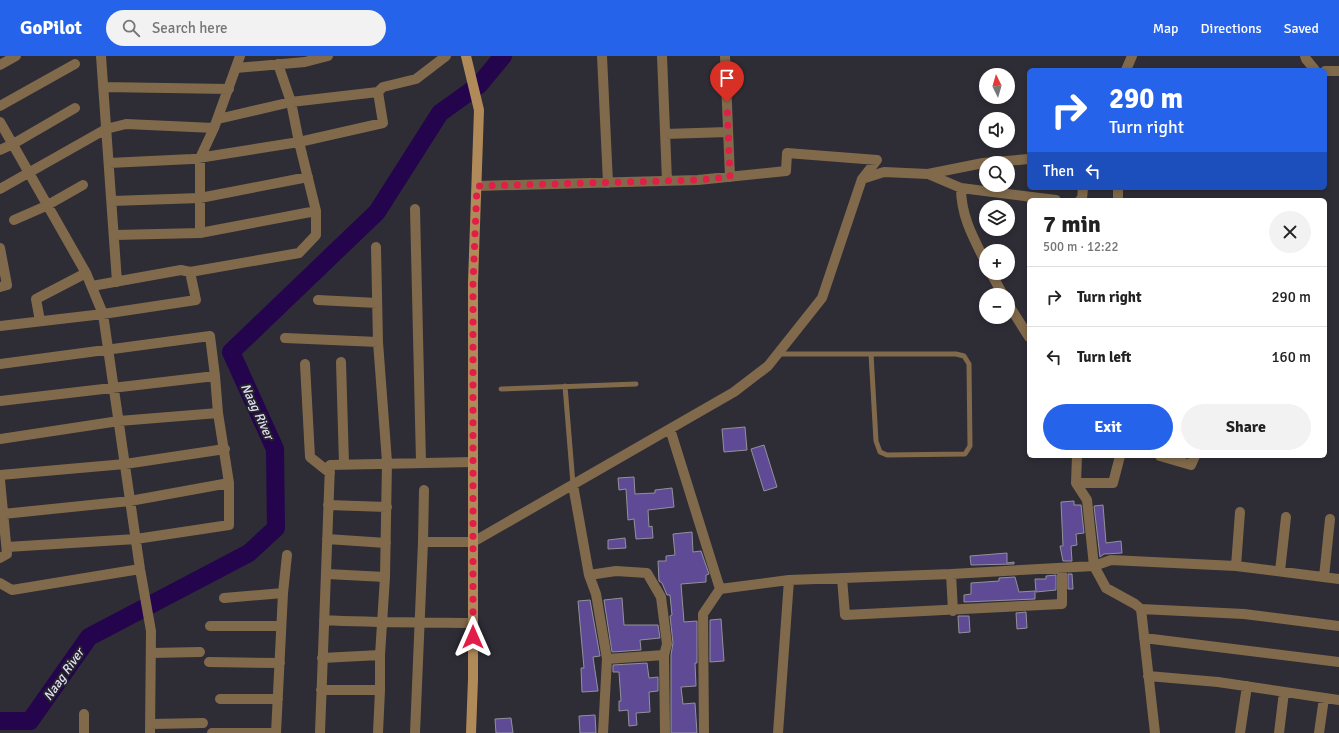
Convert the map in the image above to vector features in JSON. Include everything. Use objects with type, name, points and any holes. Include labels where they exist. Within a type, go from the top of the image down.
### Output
[{"type":"street","points":[[0,65],[16,56]]},
{"type":"street","points":[[101,56],[115,235],[117,282]]},
{"type":"street","points":[[200,233],[200,158],[230,89],[240,56]]},
{"type":"street","points":[[236,68],[278,64],[328,56]]},
{"type":"street","points":[[0,189],[106,129],[126,124],[216,123],[291,102],[378,92],[383,87],[416,79],[446,56]]},
{"type":"street","points":[[466,56],[479,110],[473,283],[473,623],[471,733]]},
{"type":"street","points":[[602,56],[608,183]]},
{"type":"street","points":[[662,56],[667,181]]},
{"type":"street","points":[[725,56],[730,177]]},
{"type":"street","points":[[1127,68],[1132,56]]},
{"type":"street","points":[[1305,56],[1306,60],[1313,68]]},
{"type":"street","points":[[0,106],[75,64]]},
{"type":"street","points":[[92,286],[181,270],[190,272],[299,252],[316,235],[316,211],[291,102],[278,64]]},
{"type":"street","points":[[1327,71],[1339,71]]},
{"type":"street","points":[[103,88],[230,89]]},
{"type":"street","points":[[109,163],[200,158],[299,142],[384,123],[378,92]]},
{"type":"street","points":[[0,150],[75,108]]},
{"type":"street","points":[[0,122],[27,173],[86,273],[103,314],[115,388],[140,569],[151,631],[150,728],[203,723]]},
{"type":"street","points":[[665,134],[728,132]]},
{"type":"street","points":[[424,542],[473,542],[734,392],[768,366],[822,298],[862,179],[877,160],[787,153],[786,171],[730,177],[667,181],[477,186]]},
{"type":"street","points":[[862,179],[884,172],[928,174],[983,163],[1027,159]]},
{"type":"street","points":[[928,174],[961,188],[1040,198]]},
{"type":"street","points":[[112,201],[200,198],[308,177]]},
{"type":"street","points":[[14,220],[46,206],[83,185]]},
{"type":"street","points":[[961,188],[961,203],[969,231],[979,250]]},
{"type":"street","points":[[415,209],[421,462]]},
{"type":"street","points":[[115,235],[200,233],[316,211]]},
{"type":"street","points":[[376,247],[376,303],[387,462],[385,577],[380,655],[378,733]]},
{"type":"street","points":[[0,248],[7,285],[0,287]]},
{"type":"street","points":[[0,326],[103,314],[196,300],[190,272]]},
{"type":"street","points":[[40,321],[36,298],[86,273]]},
{"type":"street","points":[[318,300],[376,303]]},
{"type":"street","points":[[1015,315],[1027,334]]},
{"type":"street","points":[[0,364],[210,336],[218,413],[229,483],[229,525],[136,539],[7,547]]},
{"type":"street","points":[[285,338],[378,342]]},
{"type":"street","points":[[341,362],[344,464]]},
{"type":"street","points":[[305,364],[310,457],[330,473]]},
{"type":"street","points":[[0,401],[215,376]]},
{"type":"street","points":[[0,439],[119,420],[218,413]]},
{"type":"street","points":[[670,429],[720,589]]},
{"type":"street","points":[[0,475],[125,464],[225,450]]},
{"type":"street","points":[[1076,458],[1076,483],[1086,500],[1094,566],[1106,588],[1135,604],[1141,609],[1244,614],[1339,626]]},
{"type":"street","points":[[1076,483],[1114,483],[1120,458]]},
{"type":"street","points":[[1174,458],[1191,465],[1194,458]]},
{"type":"street","points":[[320,733],[330,465],[387,462],[473,462]]},
{"type":"street","points":[[0,480],[8,554],[0,558]]},
{"type":"street","points":[[3,514],[130,501],[229,483]]},
{"type":"street","points":[[573,485],[589,575],[596,594],[607,658],[603,733]]},
{"type":"street","points":[[415,733],[419,622],[424,542],[424,490]]},
{"type":"street","points":[[328,505],[387,507]]},
{"type":"street","points":[[1236,566],[1240,512]]},
{"type":"street","points":[[1280,571],[1286,517]]},
{"type":"street","points":[[1324,577],[1330,519]]},
{"type":"street","points":[[327,539],[386,543]]},
{"type":"street","points":[[212,733],[276,733],[283,593],[288,555]]},
{"type":"street","points":[[704,733],[703,614],[720,589],[789,580],[1062,569],[1094,566],[1111,560],[1236,566],[1339,579]]},
{"type":"street","points":[[0,583],[12,590],[140,569]]},
{"type":"street","points":[[842,578],[845,615],[953,611],[1062,604],[1062,569]]},
{"type":"street","points":[[589,575],[616,571],[648,574],[661,597],[667,644],[664,655],[665,733]]},
{"type":"street","points":[[327,574],[385,577]]},
{"type":"street","points":[[950,574],[953,611]]},
{"type":"street","points":[[778,733],[789,580]]},
{"type":"street","points":[[224,598],[283,593]]},
{"type":"street","points":[[1141,609],[1155,733]]},
{"type":"street","points":[[324,620],[383,623],[473,623]]},
{"type":"street","points":[[210,626],[281,626]]},
{"type":"street","points":[[1144,638],[1339,662]]},
{"type":"street","points":[[151,653],[200,652]]},
{"type":"street","points":[[322,658],[380,655]]},
{"type":"street","points":[[607,658],[664,655]]},
{"type":"street","points":[[209,662],[280,663]]},
{"type":"street","points":[[1148,676],[1180,678],[1247,686],[1339,700]]},
{"type":"street","points":[[1240,733],[1247,686]]},
{"type":"street","points":[[321,690],[380,690]]},
{"type":"street","points":[[1279,733],[1284,692]]},
{"type":"street","points":[[1319,733],[1324,698]]},
{"type":"street","points":[[220,699],[278,699]]},
{"type":"street","points":[[84,714],[84,733]]},
{"type":"lane","points":[[778,354],[871,354],[956,354],[964,356],[969,364],[970,446],[965,454],[887,455],[880,452],[876,442],[871,354]]},
{"type":"lane","points":[[501,389],[636,384]]},
{"type":"lane","points":[[565,386],[573,485]]},
{"type":"building","points":[[745,427],[747,450],[724,452],[722,429]]},
{"type":"building","points":[[764,445],[777,487],[764,491],[751,449]]},
{"type":"building","points":[[634,477],[635,494],[655,493],[655,490],[672,488],[674,507],[648,510],[649,527],[652,526],[653,538],[636,539],[634,519],[628,520],[626,489],[619,490],[618,478]]},
{"type":"building","points":[[1074,501],[1074,505],[1081,505],[1084,533],[1076,534],[1077,545],[1071,546],[1072,561],[1063,561],[1060,546],[1063,546],[1061,502]]},
{"type":"building","points":[[1103,505],[1106,543],[1121,541],[1122,553],[1104,554],[1100,557],[1094,506]]},
{"type":"building","points":[[692,532],[693,552],[701,551],[709,574],[706,575],[706,582],[681,584],[684,622],[697,621],[697,663],[695,663],[696,686],[681,687],[683,704],[695,703],[697,733],[671,733],[671,655],[673,643],[670,616],[672,615],[670,595],[667,595],[662,583],[659,581],[658,561],[666,561],[666,556],[675,555],[673,534]]},
{"type":"building","points":[[625,538],[626,548],[608,549],[608,540]]},
{"type":"building","points":[[1007,553],[1007,563],[1014,562],[1014,564],[971,565],[970,556]]},
{"type":"building","points":[[1068,574],[1072,574],[1073,589],[1068,589]]},
{"type":"building","points":[[1056,575],[1056,590],[1036,592],[1035,579],[1046,579],[1046,576]]},
{"type":"building","points":[[1015,577],[1019,592],[1035,591],[1035,599],[964,602],[964,595],[971,594],[971,583],[999,581],[999,578]]},
{"type":"building","points":[[622,598],[624,625],[658,625],[660,638],[640,640],[641,650],[612,652],[604,600]]},
{"type":"building","points":[[590,600],[600,656],[593,657],[598,691],[582,692],[581,668],[584,668],[578,601]]},
{"type":"building","points":[[1026,612],[1027,628],[1017,629],[1016,613]]},
{"type":"building","points":[[958,616],[969,616],[970,632],[959,633]]},
{"type":"building","points":[[721,619],[724,661],[710,662],[710,620]]},
{"type":"building","points":[[647,663],[649,678],[658,677],[658,691],[649,692],[650,712],[636,713],[637,725],[629,726],[628,710],[619,711],[619,701],[621,701],[619,672],[613,672],[613,665]]},
{"type":"building","points":[[595,715],[596,733],[580,733],[579,716]]},
{"type":"building","points":[[511,718],[513,733],[496,733],[495,719]]},
{"type":"waterway","name":"Naag River","points":[[0,721],[30,721],[89,637],[249,553],[276,528],[275,449],[231,352],[377,212],[440,113],[479,85],[503,56]]},
{"type":"route","points":[[473,637],[473,283],[477,186],[698,180],[730,177],[727,102]]}]
